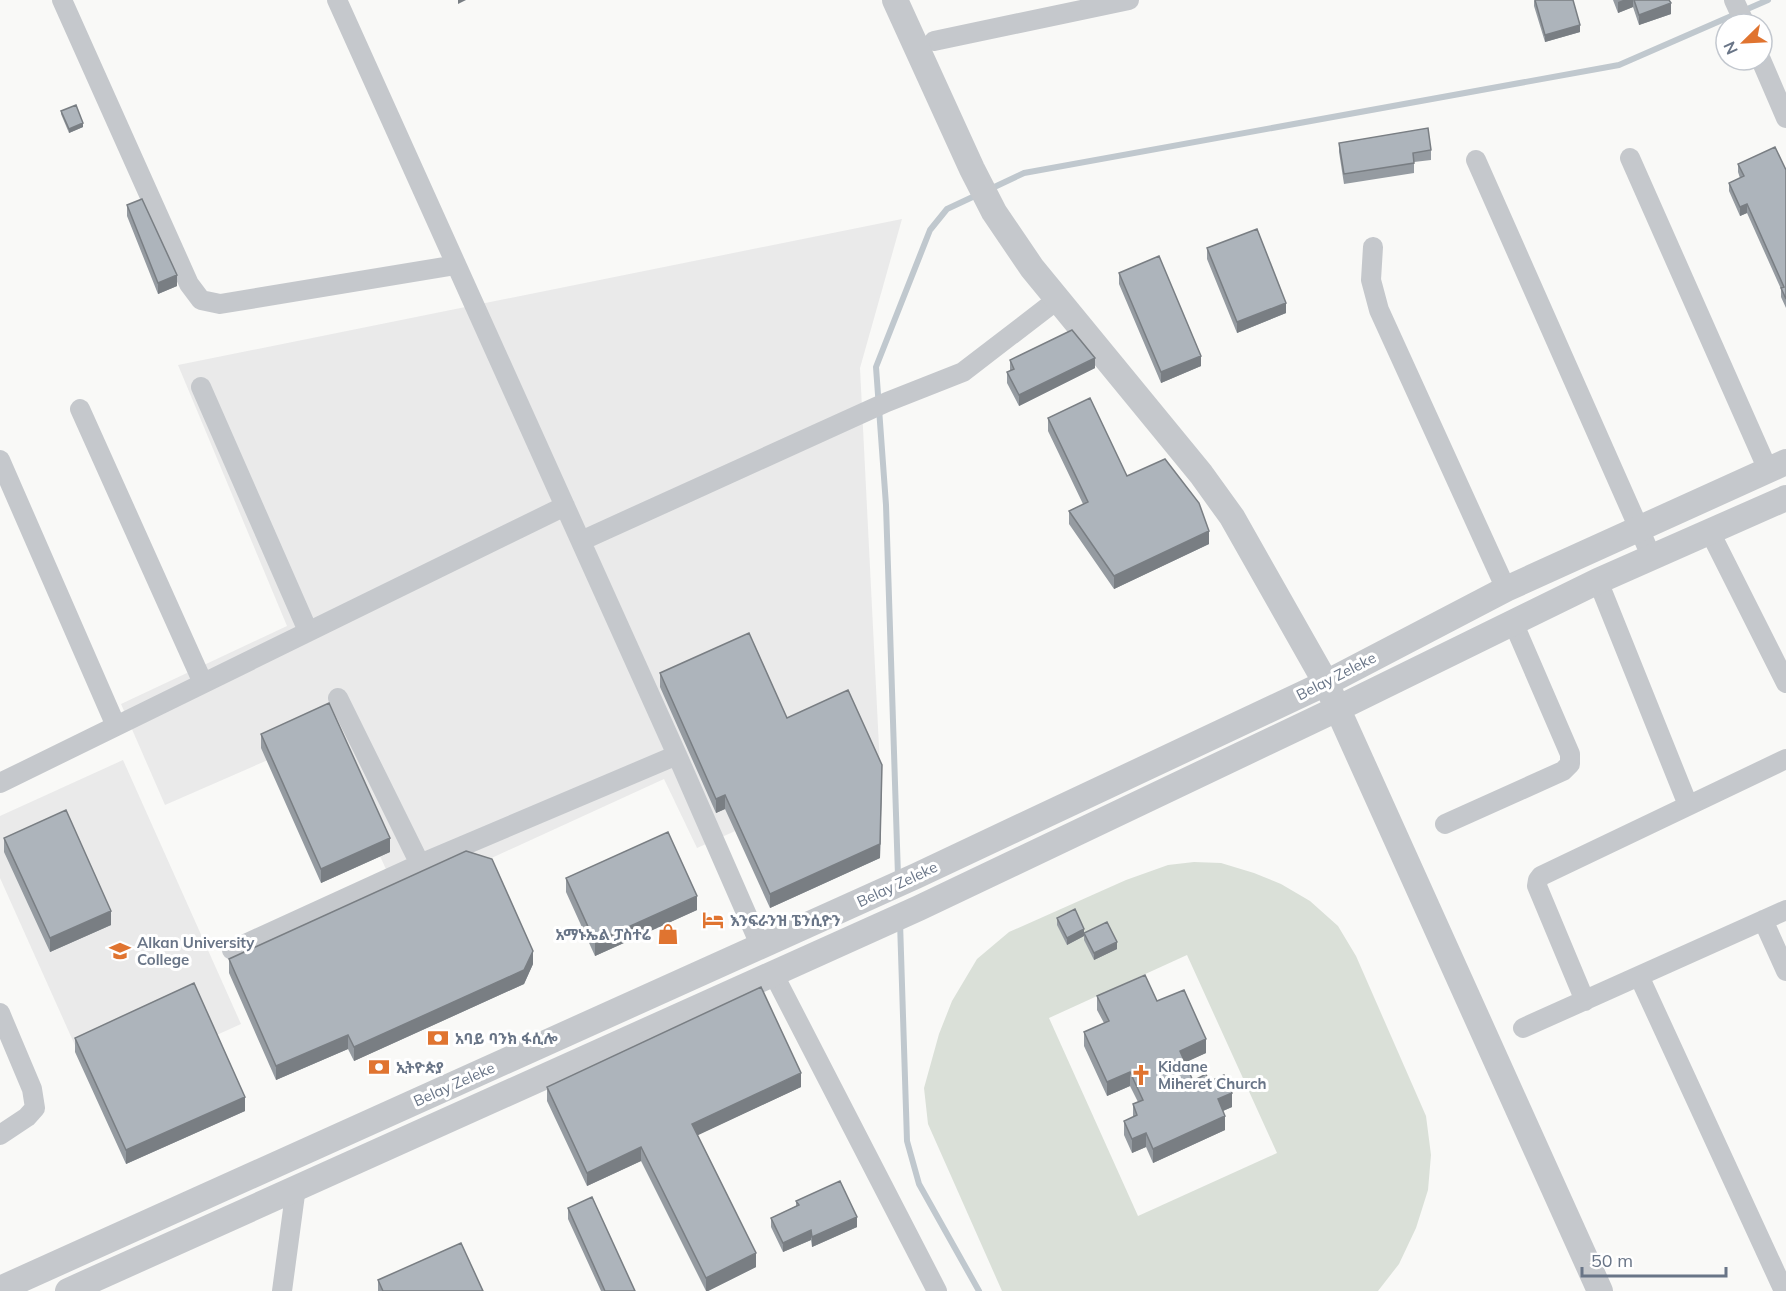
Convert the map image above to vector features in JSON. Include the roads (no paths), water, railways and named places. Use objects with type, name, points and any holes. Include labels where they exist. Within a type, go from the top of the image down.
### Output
[{"type":"street","points":[[62,0],[189,284],[201,300],[220,304],[456,266]]},
{"type":"street","points":[[336,0],[581,541],[773,973],[938,1291]]},
{"type":"street","points":[[895,0],[994,212],[1032,268],[1201,474],[1232,517],[1326,682],[1600,1291]]},
{"type":"street","points":[[934,41],[1129,0]]},
{"type":"street","points":[[1766,72],[1786,118]]},
{"type":"street","points":[[1630,158],[1777,466]]},
{"type":"street","points":[[1476,160],[1652,558]]},
{"type":"street","points":[[1373,247],[1371,280],[1379,310],[1506,589]]},
{"type":"street","points":[[581,541],[865,411],[963,372],[1058,299]]},
{"type":"street","points":[[201,387],[308,631]]},
{"type":"street","points":[[80,409],[203,683]]},
{"type":"street","points":[[0,460],[116,726]]},
{"type":"street","name":"Belay Zeleke","points":[[0,1289],[875,895],[1326,682],[1506,589],[1777,466]]},
{"type":"street","name":"Belay Zeleke","points":[[68,1291],[919,908],[1339,708],[1598,581],[1786,498]]},
{"type":"street","points":[[0,783],[565,506]]},
{"type":"street","points":[[1710,532],[1781,658],[1786,683]]},
{"type":"street","points":[[1598,581],[1688,805]]},
{"type":"street","points":[[1445,824],[1563,771],[1570,764],[1570,754],[1513,622]]},
{"type":"street","points":[[338,698],[420,864]]},
{"type":"street","points":[[232,950],[420,864],[677,755]]},
{"type":"street","points":[[1585,1001],[1537,886],[1541,876],[1786,759]]},
{"type":"street","points":[[1523,1028],[1786,910]]},
{"type":"street","points":[[1763,920],[1786,971]]},
{"type":"street","points":[[1639,976],[1784,1291]]},
{"type":"street","points":[[0,1013],[32,1089],[35,1108],[27,1117],[0,1135]]},
{"type":"street","points":[[282,1291],[296,1187],[287,1159]]},
{"type":"waterway","points":[[988,190],[1024,173],[1619,65],[1768,0]]},
{"type":"waterway","points":[[898,876],[886,505],[876,367],[930,230],[947,209],[979,194]]},
{"type":"waterway","points":[[900,922],[907,1141],[919,1184],[979,1291]]},
{"type":"place","name":"እንፍራንዝ ፔንሲዮን","points":[[713,920]]},
{"type":"place","name":"አማኑኤል ፓስተሬ","points":[[668,934]]},
{"type":"place","name":"Alkan University College","points":[[120,951]]},
{"type":"place","name":"አባይ ባንክ ፋሲሎ","points":[[438,1038]]},
{"type":"place","name":"ኢትዮጵያ","points":[[379,1067]]},
{"type":"place","name":"Kidane Miheret Church","points":[[1141,1075]]}]
